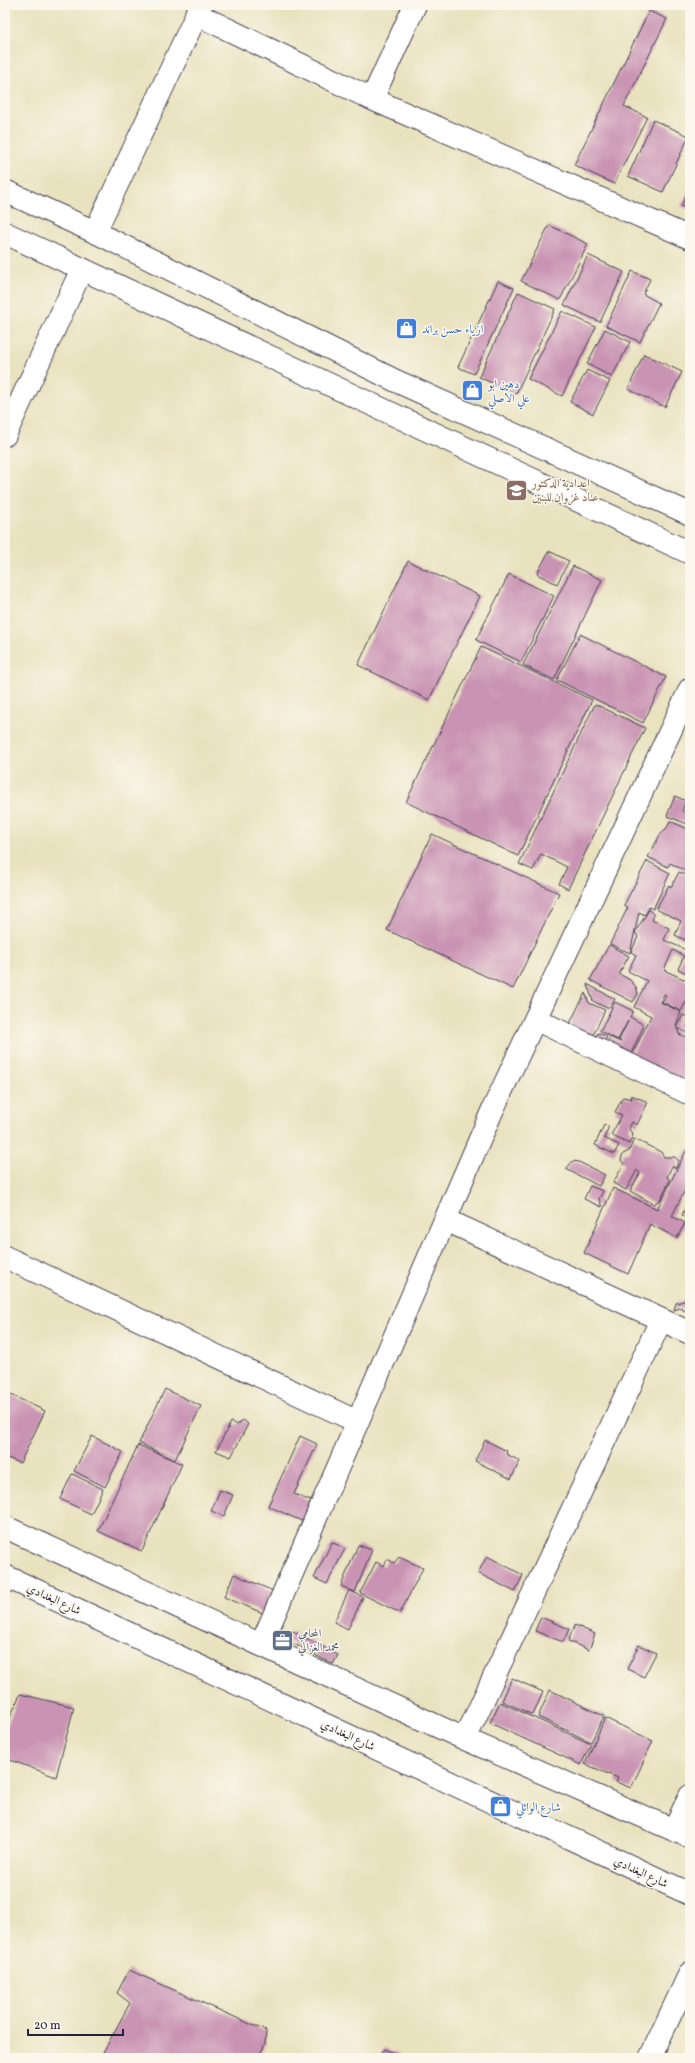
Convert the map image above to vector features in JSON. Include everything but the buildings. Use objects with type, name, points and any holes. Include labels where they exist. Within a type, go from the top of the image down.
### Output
[{"type":"street","points":[[372,99],[415,5]]},
{"type":"street","points":[[95,232],[199,10],[372,99],[690,238]]},
{"type":"street","points":[[5,190],[95,232],[369,368],[443,403],[690,514]]},
{"type":"street","points":[[5,234],[690,553]]},
{"type":"street","points":[[5,435],[82,269]]},
{"type":"street","points":[[354,397],[363,393],[368,386],[370,380],[369,368]]},
{"type":"street","points":[[427,430],[426,420],[429,414],[434,406],[443,403]]},
{"type":"street","points":[[261,1645],[535,1019],[690,689]]},
{"type":"street","points":[[535,1019],[690,1094]]},
{"type":"street","points":[[446,1220],[690,1333]]},
{"type":"street","points":[[5,1257],[358,1422]]},
{"type":"street","points":[[465,1739],[661,1320]]},
{"type":"street","points":[[5,1527],[465,1739],[682,1833],[690,1796]]},
{"type":"street","name":"شارع البغدادي","points":[[5,1576],[690,1894]]},
{"type":"street","points":[[650,2058],[690,1973]]},
{"type":"place","name":"ازياء حسن براند","points":[[407,329]]},
{"type":"place","name":"دهين ابو علي الاصلي","points":[[473,391]]},
{"type":"place","name":"اعدادية الدكتور عناد غزوان للبنين","points":[[516,490]]},
{"type":"place","name":"المحامي محمد الغزالي","points":[[283,1640]]},
{"type":"place","name":"شارع الوائلي","points":[[501,1807]]}]
